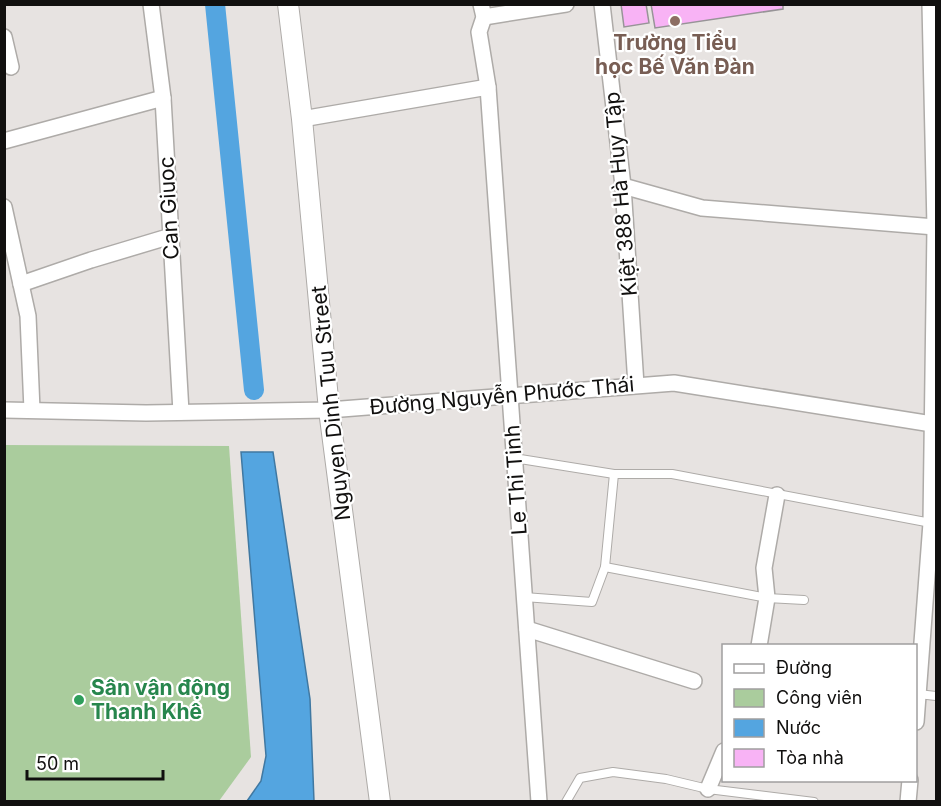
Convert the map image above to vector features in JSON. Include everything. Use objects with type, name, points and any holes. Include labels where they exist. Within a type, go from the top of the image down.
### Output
[{"type":"street","name":"Can Giuoc","points":[[151,4],[164,98],[181,412]]},
{"type":"street","name":"Nguyen Dinh Tuu Street","points":[[288,4],[302,119],[329,410],[380,801]]},
{"type":"street","points":[[482,11],[566,4]]},
{"type":"street","name":"Kiệt 388 Hà Huy Tập","points":[[603,4],[622,186],[636,385]]},
{"type":"street","points":[[917,697],[931,523],[935,363],[934,120],[930,4]]},
{"type":"street","name":"Le Thi Tinh","points":[[482,11],[479,32],[488,87],[539,801]]},
{"type":"street","points":[[4,37],[10,67]]},
{"type":"street","points":[[302,119],[488,87]]},
{"type":"street","points":[[4,141],[164,98]]},
{"type":"street","points":[[622,186],[702,208],[934,227]]},
{"type":"street","points":[[6,214],[28,316],[32,410]]},
{"type":"street","points":[[21,284],[171,236]]},
{"type":"street","name":"Đường Nguyễn Phước Thái","points":[[4,410],[146,413],[329,410],[674,383],[932,424]]},
{"type":"street","points":[[759,644],[767,598],[764,568],[777,495]]},
{"type":"street","points":[[527,629],[694,681]]},
{"type":"street","points":[[708,789],[722,754]]},
{"type":"street","points":[[908,801],[910,782]]},
{"type":"lane","points":[[514,458],[614,474],[672,474],[931,523]]},
{"type":"lane","points":[[524,597],[592,602],[605,567],[614,474]]},
{"type":"lane","points":[[605,567],[767,598],[804,600]]},
{"type":"lane","points":[[917,708],[936,696]]},
{"type":"lane","points":[[566,801],[580,778],[613,772],[666,779],[708,789],[814,801]]},
{"type":"green space","points":[[5,445],[229,446],[251,757],[219,801],[5,801]]},
{"type":"water","points":[[241,452],[273,452],[310,699],[314,801],[247,801],[261,781],[266,756]]},
{"type":"building","points":[[621,4],[646,4],[649,23],[624,27]]},
{"type":"building","points":[[651,4],[783,4],[783,9],[655,28]]},
{"type":"waterway","points":[[215,4],[254,390]]},
{"type":"place","name":"Trường Tiểu học Bế Văn Đàn","points":[[675,21]]},
{"type":"place","name":"Sân vận động Thanh Khê","points":[[79,700]]}]
